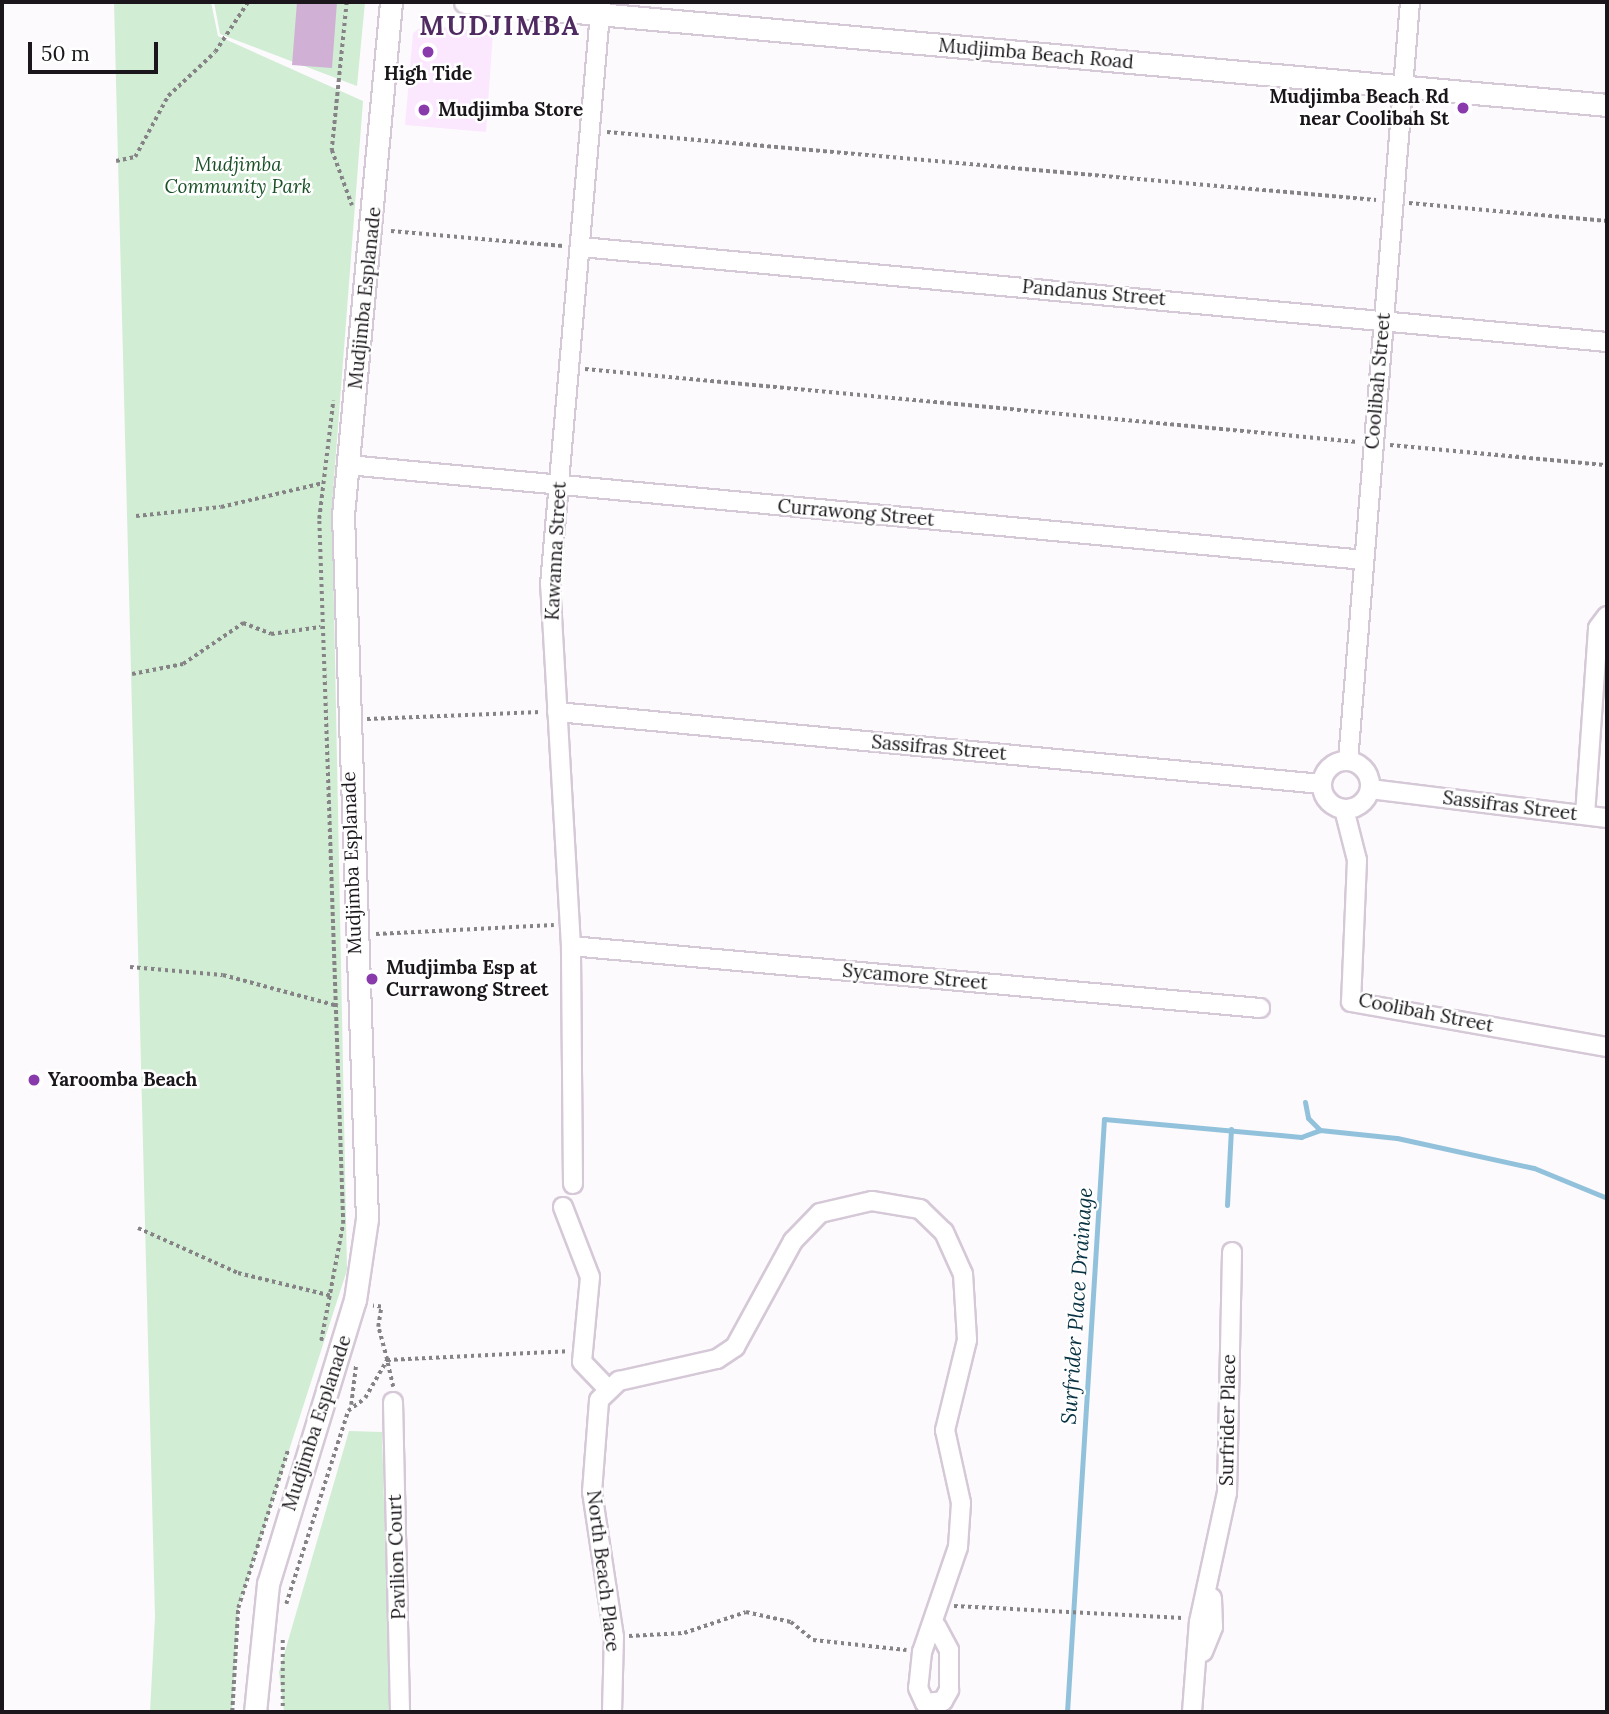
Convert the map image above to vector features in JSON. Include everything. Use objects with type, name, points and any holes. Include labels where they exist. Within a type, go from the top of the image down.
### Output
[{"type":"street","name":"Mudjimba Esplanade","points":[[255,1712],[270,1575],[363,1303],[367,1219],[347,1006],[355,935],[343,624],[347,473],[391,2]]},
{"type":"street","name":"Mudjimba Beach Road","points":[[465,2],[601,8],[1607,105]]},
{"type":"street","name":"Coolibah Street","points":[[1348,761],[1410,2]]},
{"type":"street","name":"Kawanna Street","points":[[573,1184],[571,946],[550,584],[601,8]]},
{"type":"street","name":"Pandanus Street","points":[[581,247],[1383,318],[1607,342]]},
{"type":"street","name":"Currawong Street","points":[[347,473],[559,485],[1364,560]]},
{"type":"street","points":[[1585,815],[1598,628],[1607,616]]},
{"type":"street","name":"Sassifras Street","points":[[557,712],[1321,784]]},
{"type":"street","points":[[1348,761],[1363,768],[1370,789],[1362,804],[1344,809],[1328,802],[1321,784],[1328,769],[1348,761]]},
{"type":"street","name":"Sassifras Street","points":[[1370,789],[1607,818]]},
{"type":"street","name":"Coolibah Street","points":[[1344,809],[1357,860],[1351,1002],[1607,1047]]},
{"type":"street","name":"Sycamore Street","points":[[571,946],[1260,1008]]},
{"type":"street","points":[[563,1207],[590,1277],[582,1362],[607,1387],[717,1359],[735,1347],[793,1241],[820,1213],[872,1200],[920,1209],[944,1232],[963,1273],[967,1340],[944,1430],[961,1503],[958,1547],[938,1618],[922,1652],[918,1688],[925,1703],[943,1701],[949,1690],[949,1650],[938,1618]]},
{"type":"street","name":"Surfrider Place","points":[[1192,1712],[1198,1665],[1213,1627],[1211,1588],[1227,1493],[1232,1252]]},
{"type":"street","name":"North Beach Place","points":[[607,1387],[593,1432],[592,1492],[614,1637],[612,1712]]},
{"type":"street","name":"Pavilion Court","points":[[393,1402],[400,1712]]},
{"type":"path","points":[[116,161],[135,157],[168,96],[215,52],[248,2]]},
{"type":"path","points":[[347,2],[332,150],[354,212]]},
{"type":"path","points":[[591,130],[1607,220]]},
{"type":"path","points":[[391,231],[581,247]]},
{"type":"path","points":[[570,368],[1607,466]]},
{"type":"path","points":[[317,1355],[332,1296],[343,1224],[347,1006],[321,627],[324,483],[334,388]]},
{"type":"path","points":[[136,516],[221,507],[324,483],[347,473]]},
{"type":"path","points":[[132,674],[183,664],[243,623],[271,634],[343,624]]},
{"type":"path","points":[[347,720],[557,712]]},
{"type":"path","points":[[355,935],[570,925]]},
{"type":"path","points":[[130,967],[223,975],[347,1006]]},
{"type":"path","points":[[138,1228],[238,1273],[381,1307],[378,1327],[387,1360],[393,1402]]},
{"type":"path","points":[[387,1360],[570,1351]]},
{"type":"path","points":[[285,1609],[348,1411],[365,1398],[387,1360]]},
{"type":"path","points":[[232,1712],[238,1608],[290,1441]]},
{"type":"path","points":[[938,1618],[956,1605],[1183,1618]]},
{"type":"path","points":[[614,1637],[684,1633],[746,1612],[791,1622],[813,1640],[922,1652]]},
{"type":"path","points":[[283,1633],[283,1712]]},
{"type":"shaded area","points":[[424,25],[493,33],[486,132],[405,125],[413,33]]},
{"type":"green space","name":"Mudjimba Community Park","points":[[114,2],[211,2],[218,36],[363,101],[332,505],[347,1270],[238,1609],[232,1712],[150,1712],[155,1617]]},
{"type":"green space","points":[[214,2],[365,2],[357,86],[220,34]]},
{"type":"green space","points":[[349,1431],[382,1432],[390,1712],[284,1712],[279,1672]]},
{"type":"building","points":[[297,2],[337,2],[332,68],[292,65]]},
{"type":"waterway","points":[[1305,1102],[1308,1118],[1320,1130],[1397,1138],[1534,1168],[1607,1198]]},
{"type":"waterway","name":"Surfrider Place Drainage","points":[[1067,1712],[1104,1119],[1301,1137],[1320,1130]]},
{"type":"waterway","points":[[1227,1205],[1231,1129]]},
{"type":"place","name":"High Tide","points":[[428,52]]},
{"type":"place","name":"Mudjimba Beach Rd near Coolibah St","points":[[1463,108]]},
{"type":"place","name":"Mudjimba Store","points":[[424,110]]},
{"type":"place","name":"Mudjimba Esp at Currawong Street","points":[[372,979]]},
{"type":"place","name":"Yaroomba Beach","points":[[34,1080]]},
{"type":"district","name":"MUDJIMBA","points":[[500,26]]}]
